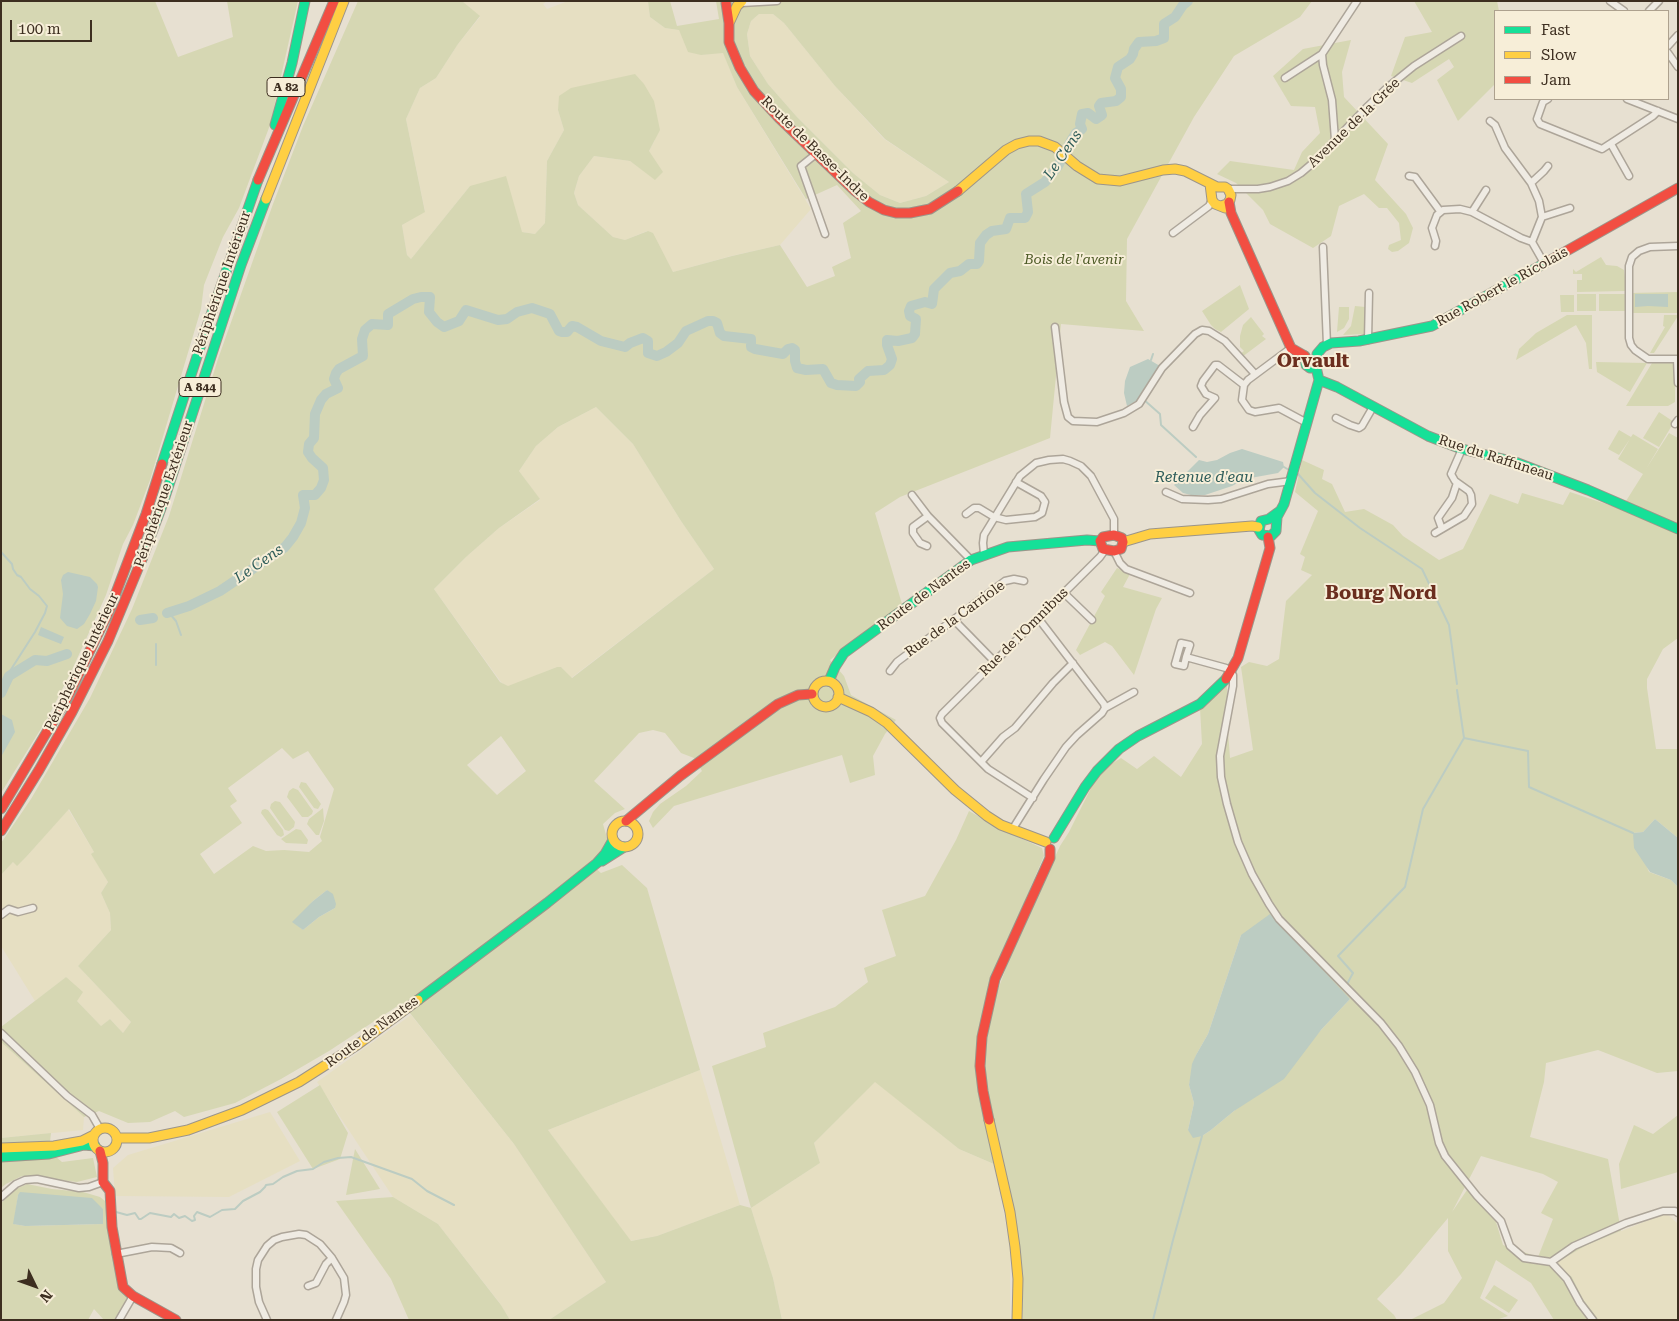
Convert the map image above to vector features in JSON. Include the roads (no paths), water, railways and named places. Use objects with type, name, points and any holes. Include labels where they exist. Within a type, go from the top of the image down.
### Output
[{"type":"main road","name":"A 82","points":[[261,172],[287,87],[305,1]]},
{"type":"main road","name":"Périphérique Intérieur","points":[[1,809],[67,698],[105,620],[162,470],[221,282],[261,172],[334,1]]},
{"type":"main road","name":"Périphérique Extérieur","points":[[1,831],[72,712],[108,641],[128,595],[163,503],[244,257],[344,1]]},
{"type":"main road","points":[[726,2],[733,6],[740,4]]},
{"type":"main road","name":"Route de Basse-Indre","points":[[726,2],[729,42],[733,55],[754,91],[778,118],[855,191],[869,202],[884,210],[896,213],[910,213],[930,209],[941,203],[1006,150],[1017,144],[1029,141],[1040,141],[1059,150],[1086,173],[1098,178],[1120,181],[1163,170],[1176,169],[1191,174],[1220,196]]},
{"type":"main road","name":"Route de Basse-Indre","points":[[729,23],[740,4]]},
{"type":"main road","name":"Rue Robert le Ricolais","points":[[1327,345],[1336,342],[1368,340],[1432,326],[1678,188]]},
{"type":"main road","points":[[1220,196],[1291,348],[1305,356]]},
{"type":"main road","points":[[1317,354],[1327,345]]},
{"type":"main road","points":[[1305,356],[1310,353],[1317,354]]},
{"type":"main road","points":[[1273,521],[1280,511],[1292,475],[1319,380],[1316,367],[1320,361],[1317,354]]},
{"type":"main road","points":[[1305,356],[1306,365],[1310,368],[1316,367]]},
{"type":"main road","name":"Rue du Raffuneau","points":[[1319,380],[1337,387],[1428,436],[1462,449],[1515,462],[1599,494],[1678,529]]},
{"type":"main road","points":[[1123,542],[1150,534],[1258,526],[1264,519],[1273,521],[1277,528],[1274,534],[1268,537],[1262,535],[1258,526]]},
{"type":"main road","points":[[1114,534],[1122,538],[1121,548],[1109,551],[1102,549],[1100,541],[1103,537],[1114,534]]},
{"type":"main road","points":[[1017,1320],[1018,1279],[1010,1212],[983,1091],[980,1066],[982,1037],[995,979],[1050,858],[1050,843],[1059,832],[1085,787],[1097,771],[1119,749],[1138,736],[1200,704],[1220,686],[1231,672],[1238,658],[1270,549],[1268,537]]},
{"type":"main road","name":"Route de Nantes","points":[[830,681],[844,653],[971,560],[1008,547],[1087,540],[1100,541]]},
{"type":"main road","points":[[830,681],[838,689],[838,697],[835,703],[825,707],[815,702],[812,694],[821,682],[830,681]]},
{"type":"main road","points":[[626,821],[653,798],[778,704],[798,695],[812,694]]},
{"type":"main road","points":[[838,697],[871,712],[887,723],[969,803],[987,816],[1012,830],[1050,843]]},
{"type":"main road","points":[[637,829],[632,823],[626,821],[619,822],[613,828],[613,840],[624,847],[635,842],[642,816],[653,798]]},
{"type":"main road","name":"Route de Nantes","points":[[118,1138],[149,1138],[188,1130],[242,1110],[300,1082],[357,1045],[547,903],[597,863],[606,854],[613,840]]},
{"type":"main road","name":"Route de Nantes","points":[[597,863],[624,847]]},
{"type":"main road","points":[[1,1148],[54,1146],[82,1141],[97,1132],[110,1128],[118,1138],[115,1148],[101,1150],[84,1145],[50,1154],[1,1156]]},
{"type":"main road","points":[[97,1132],[93,1143],[101,1150],[103,1182],[110,1191],[112,1227],[123,1287],[132,1296],[176,1320]]},
{"type":"street","points":[[740,4],[777,1]]},
{"type":"street","points":[[1285,78],[1314,61],[1322,54],[1357,1]]},
{"type":"street","points":[[1610,1],[1623,10]]},
{"type":"street","points":[[1650,10],[1659,1]]},
{"type":"street","points":[[1669,45],[1678,35]]},
{"type":"street","name":"Avenue de la Grée","points":[[1220,196],[1270,187],[1288,181],[1314,162],[1388,87],[1414,66],[1460,36]]},
{"type":"street","points":[[1322,54],[1332,100],[1335,140]]},
{"type":"street","points":[[1669,54],[1678,67]]},
{"type":"street","points":[[1314,61],[1323,65]]},
{"type":"street","points":[[1546,100],[1543,102],[1537,119],[1540,124],[1602,149],[1658,111]]},
{"type":"street","points":[[1630,100],[1678,118]]},
{"type":"street","points":[[1490,121],[1495,125],[1505,148],[1531,184],[1539,201],[1542,216],[1532,242]]},
{"type":"street","points":[[1610,144],[1629,176]]},
{"type":"street","points":[[816,154],[801,166],[825,234]]},
{"type":"street","points":[[1531,184],[1548,166]]},
{"type":"street","points":[[1409,176],[1415,177],[1440,211]]},
{"type":"street","points":[[1472,212],[1486,190]]},
{"type":"street","points":[[1173,233],[1220,196]]},
{"type":"street","points":[[1542,216],[1570,208]]},
{"type":"street","points":[[1435,246],[1433,222],[1440,211],[1454,209],[1472,212],[1532,242],[1544,263]]},
{"type":"street","points":[[1678,246],[1650,247],[1639,251],[1632,257],[1628,266],[1629,338],[1631,345],[1648,359],[1677,359],[1678,382]]},
{"type":"street","points":[[1323,247],[1327,345]]},
{"type":"street","points":[[1368,340],[1369,293]]},
{"type":"street","points":[[1055,327],[1064,402],[1068,417],[1073,421],[1097,422],[1124,413],[1139,404],[1162,368],[1195,334],[1202,330],[1209,331],[1225,342],[1255,374]]},
{"type":"street","points":[[1291,348],[1255,374],[1244,385],[1242,400],[1245,406],[1255,412],[1279,408],[1307,423]]},
{"type":"street","points":[[1193,427],[1200,415],[1215,398],[1206,394],[1201,386],[1215,365],[1218,365],[1244,385]]},
{"type":"street","points":[[1336,418],[1359,428],[1373,407]]},
{"type":"street","points":[[1457,483],[1452,498],[1438,518],[1438,531],[1464,516],[1472,504],[1471,495],[1457,483],[1451,474],[1462,449]]},
{"type":"street","points":[[984,554],[984,535],[994,517],[1024,471],[1042,461],[1062,459],[1076,464],[1086,471],[1094,481],[1114,520],[1114,534]]},
{"type":"street","points":[[1166,492],[1182,499],[1215,500],[1292,475]]},
{"type":"street","points":[[966,514],[974,508],[979,508],[994,517],[1006,520],[1035,517],[1042,513],[1045,502],[1041,496],[1016,482]]},
{"type":"street","points":[[912,495],[928,516],[971,560]]},
{"type":"street","points":[[927,546],[920,543],[913,532],[913,527],[928,516]]},
{"type":"street","points":[[1109,551],[1126,569],[1190,593]]},
{"type":"street","name":"Rue de l'Omnibus","points":[[981,762],[942,723],[940,718],[942,714],[1100,557],[1109,551]]},
{"type":"street","name":"Rue de la Carriole","points":[[890,671],[897,662],[1006,581],[1014,579],[1024,581]]},
{"type":"street","points":[[1064,593],[1092,620]]},
{"type":"street","points":[[1038,618],[1104,704],[1105,708]]},
{"type":"street","points":[[954,620],[994,661]]},
{"type":"street","points":[[1186,657],[1226,668],[1231,672],[1233,681],[1220,756],[1221,777],[1226,804],[1238,842],[1252,874],[1279,919],[1370,1012],[1400,1046],[1415,1072],[1430,1105],[1439,1143],[1445,1156],[1477,1196],[1501,1221],[1510,1246],[1524,1258],[1551,1262],[1567,1279],[1580,1303],[1593,1320]]},
{"type":"street","points":[[1033,798],[988,770],[981,762],[1003,737],[1020,723],[1053,683],[1073,663]]},
{"type":"street","points":[[1012,830],[1066,747],[1105,708],[1134,692]]},
{"type":"street","points":[[1,915],[9,909],[18,912],[32,908]]},
{"type":"street","points":[[1,1033],[67,1096],[92,1116],[97,1132]]},
{"type":"street","points":[[1,1197],[16,1184],[25,1180],[36,1179],[79,1188],[103,1182]]},
{"type":"street","points":[[1551,1262],[1574,1246],[1626,1223],[1663,1211],[1675,1211],[1678,1213]]},
{"type":"street","points":[[267,1320],[259,1302],[255,1279],[258,1260],[267,1246],[282,1237],[299,1234],[314,1239],[332,1258],[344,1278],[346,1290],[344,1302],[336,1320]]},
{"type":"street","points":[[116,1254],[152,1247],[171,1248],[180,1254]]},
{"type":"street","points":[[308,1286],[316,1283],[326,1264],[332,1258]]},
{"type":"street","points":[[119,1320],[132,1296]]},
{"type":"water","points":[[1635,294],[1668,294],[1668,307],[1635,307]]},
{"type":"water","points":[[1148,359],[1160,366],[1138,400],[1127,406],[1124,393],[1125,381],[1130,367]]},
{"type":"water","name":"Retenue d'eau","points":[[1242,449],[1283,462],[1284,467],[1278,473],[1245,479],[1232,486],[1205,495],[1183,493],[1174,485],[1199,460],[1207,462],[1217,460]]},
{"type":"water","points":[[68,572],[90,577],[98,587],[96,601],[90,614],[84,624],[77,629],[67,626],[60,618],[63,594],[61,580],[63,575]]},
{"type":"water","points":[[41,627],[64,637],[61,644],[38,635]]},
{"type":"water","points":[[1,714],[12,720],[15,732],[1,757]]},
{"type":"water","points":[[1655,819],[1678,838],[1678,887],[1671,880],[1650,872],[1634,848],[1633,833],[1643,832]]},
{"type":"water","points":[[327,890],[333,894],[336,904],[335,908],[319,917],[303,930],[292,922],[313,901]]},
{"type":"water","points":[[1270,914],[1350,999],[1321,1030],[1284,1079],[1234,1111],[1202,1136],[1193,1138],[1188,1130],[1194,1103],[1189,1085],[1192,1064],[1208,1034],[1241,935]]},
{"type":"water","points":[[20,1192],[92,1198],[103,1209],[103,1224],[25,1226],[13,1224]]},
{"type":"waterway","name":"Le Cens","points":[[167,613],[189,606],[220,591],[285,547],[293,537],[301,523],[305,508],[303,495],[315,495],[321,488],[324,480],[323,468],[308,452],[309,444],[314,438],[315,414],[321,400],[326,394],[338,388],[334,379],[339,369],[363,356],[362,339],[365,330],[372,324],[388,325],[388,314],[413,299],[430,297],[429,312],[444,327],[459,321],[466,310],[498,320],[507,319],[517,312],[532,308],[550,314],[559,331],[567,332],[572,326],[577,327],[601,341],[625,347],[643,338],[648,341],[648,353],[657,356],[678,343],[686,331],[708,321],[713,321],[717,323],[720,333],[724,336],[751,339],[751,347],[755,349],[783,354],[792,348],[795,350],[797,368],[806,370],[823,369],[831,383],[837,385],[856,386],[860,382],[859,379],[868,371],[884,370],[890,365],[892,359],[887,340],[898,341],[912,338],[915,334],[916,319],[910,316],[911,306],[925,302],[932,304],[934,289],[950,273],[960,271],[969,264],[977,264],[979,261],[980,243],[986,235],[992,231],[1006,229],[1010,218],[1025,218],[1028,212],[1026,194],[1045,182],[1058,166],[1076,133],[1082,129],[1080,124],[1082,114],[1088,113],[1096,119],[1102,115],[1099,106],[1101,103],[1116,101],[1121,97],[1121,89],[1115,78],[1118,67],[1130,59],[1139,42],[1156,41],[1164,38],[1164,24],[1175,17],[1188,1]]},
{"type":"waterway","points":[[1151,360],[1153,354]]},
{"type":"waterway","points":[[1143,399],[1160,414],[1161,425],[1196,457]]},
{"type":"waterway","points":[[1284,467],[1289,470]]},
{"type":"waterway","points":[[1298,474],[1315,493],[1360,528],[1422,569],[1449,625],[1457,684]]},
{"type":"waterway","points":[[1,552],[12,564],[17,575],[47,606],[35,632],[10,671],[9,676]]},
{"type":"waterway","points":[[169,613],[176,621],[181,635]]},
{"type":"waterway","name":"Le Cens","points":[[140,620],[153,618]]},
{"type":"waterway","points":[[156,644],[156,665]]},
{"type":"waterway","name":"Le Cens","points":[[1,693],[9,676],[35,660],[47,661],[67,654]]},
{"type":"waterway","points":[[1347,984],[1353,973],[1338,956],[1405,887],[1423,809],[1464,738],[1457,690]]},
{"type":"waterway","points":[[1464,738],[1528,751],[1529,787],[1633,833]]},
{"type":"waterway","points":[[1153,1320],[1202,1136]]},
{"type":"waterway","points":[[116,1212],[127,1215],[135,1213],[139,1219],[150,1213],[171,1217],[174,1214],[179,1218],[185,1216],[192,1221],[195,1220],[194,1216],[197,1212],[210,1217],[222,1210],[235,1209],[243,1201],[260,1192],[266,1185],[273,1184],[297,1171],[313,1169],[324,1162],[338,1158],[351,1157],[412,1179],[427,1191],[454,1205]]},
{"type":"district","name":"Orvault","points":[[1313,361]]},
{"type":"district","name":"Bourg Nord","points":[[1381,593]]},
{"type":"park label","name":"Bois de l'avenir","points":[[1074,260]]}]
